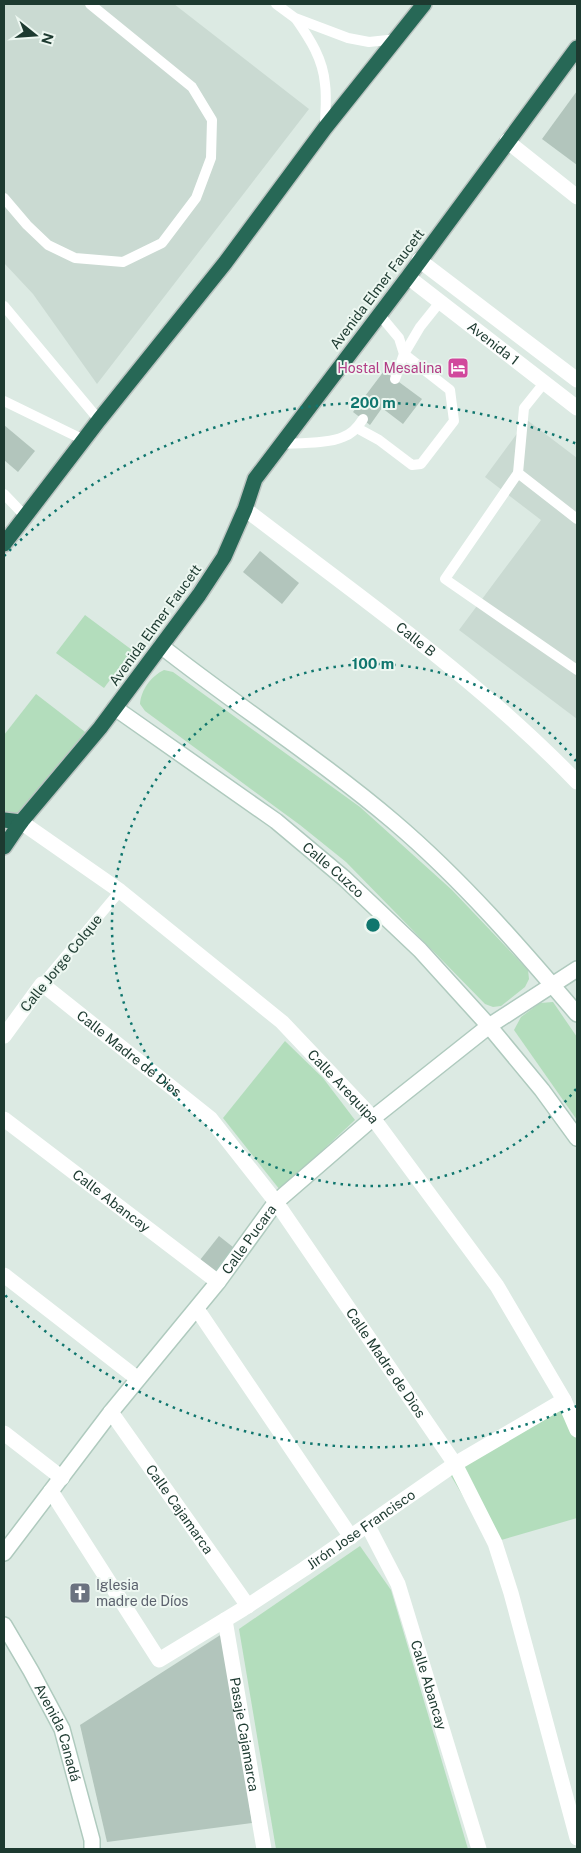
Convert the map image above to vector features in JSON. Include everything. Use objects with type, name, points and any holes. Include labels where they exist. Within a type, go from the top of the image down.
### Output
[{"type":"highway","points":[[4,544],[225,263],[325,128],[424,4]]},
{"type":"highway","name":"Avenida Elmer Faucett","points":[[4,847],[21,822],[100,728],[199,595],[224,557],[245,510],[255,479],[408,277],[577,48]]},
{"type":"highway","points":[[4,820],[21,822]]},
{"type":"street","points":[[507,142],[577,197]]},
{"type":"street","name":"Avenida 1","points":[[419,260],[577,380]]},
{"type":"street","name":"Avenida 1","points":[[408,277],[577,408]]},
{"type":"street","name":"Calle B","points":[[245,510],[448,665],[512,720],[577,782]]},
{"type":"street","points":[[161,646],[320,764],[394,822],[476,900],[577,1014]]},
{"type":"street","name":"Calle Cuzco","points":[[115,708],[276,821],[344,878],[420,950],[490,1026],[542,1090],[577,1138]]},
{"type":"street","name":"Calle Arequipa","points":[[21,822],[120,891],[282,1022],[373,1118],[497,1286],[564,1400],[577,1430]]},
{"type":"street","name":"Calle Pucara","points":[[4,1553],[111,1412],[218,1282],[276,1202],[373,1118],[490,1026],[577,969]]},
{"type":"street","name":"Calle Jorge Colque","points":[[4,1036],[42,984]]},
{"type":"street","name":"Calle Madre de Dios","points":[[42,984],[210,1118],[276,1202],[455,1464],[495,1543],[511,1593],[577,1838]]},
{"type":"street","name":"Calle Abancay","points":[[4,1119],[218,1282]]},
{"type":"street","points":[[4,1275],[138,1379]]},
{"type":"street","points":[[197,1309],[351,1537]]},
{"type":"street","name":"Jirón Jose Francisco","points":[[51,1490],[159,1660],[248,1606],[368,1526],[455,1464],[564,1400]]},
{"type":"street","name":"Calle Cajamarca","points":[[111,1412],[248,1606]]},
{"type":"street","points":[[4,1432],[62,1478]]},
{"type":"street","name":"Calle Abancay","points":[[368,1526],[398,1584],[479,1849]]},
{"type":"street","name":"Pasaje Cajamarca","points":[[225,1620],[264,1849]]},
{"type":"street","name":"Avenida Canadá","points":[[4,1625],[62,1729],[92,1840],[92,1849]]},
{"type":"lane","points":[[4,198],[26,225],[48,245],[75,258],[123,262],[162,243],[196,198],[211,158],[212,120],[192,87],[90,4]]},
{"type":"lane","points":[[276,4],[295,18],[318,28],[360,41],[397,39]]},
{"type":"lane","points":[[295,18],[309,38],[322,67],[326,84],[325,128]]},
{"type":"lane","points":[[395,379],[404,354],[420,327],[440,302]]},
{"type":"lane","points":[[4,306],[100,420]]},
{"type":"lane","points":[[280,444],[342,438],[360,424],[412,464],[417,465],[421,464],[454,421],[450,390],[404,354],[399,338],[379,314]]},
{"type":"lane","points":[[544,383],[524,408],[518,473],[445,579],[577,670]]},
{"type":"lane","points":[[4,402],[84,440]]},
{"type":"lane","points":[[518,473],[577,519]]},
{"type":"lane","points":[[4,494],[25,516]]},
{"type":"lane","name":"Calle Jorge Colque","points":[[42,984],[120,891]]},
{"type":"shaded area","points":[[4,4],[174,4],[309,109],[97,384],[33,294],[4,263]]},
{"type":"shaded area","points":[[527,420],[577,458],[577,719],[459,630],[541,520],[485,477]]},
{"type":"green space","points":[[85,615],[132,650],[104,688],[56,653]]},
{"type":"green space","points":[[164,670],[173,672],[360,807],[452,890],[528,970],[529,979],[525,987],[501,1006],[493,1007],[485,1004],[346,862],[300,825],[145,711],[140,704],[145,689],[155,676]]},
{"type":"green space","points":[[36,694],[89,735],[4,844],[4,735]]},
{"type":"green space","points":[[553,1002],[577,1037],[577,1120],[514,1030],[521,1017],[540,1003]]},
{"type":"green space","points":[[285,1041],[323,1078],[355,1120],[280,1190],[223,1118]]},
{"type":"green space","points":[[561,1399],[577,1435],[577,1518],[491,1543],[448,1471]]},
{"type":"green space","points":[[360,1546],[391,1590],[468,1849],[276,1849],[239,1629]]},
{"type":"building","points":[[577,91],[577,165],[542,139]]},
{"type":"building","points":[[384,371],[422,399],[403,424],[382,408],[370,425],[353,412]]},
{"type":"building","points":[[4,425],[35,451],[18,472],[4,460]]},
{"type":"building","points":[[260,551],[299,583],[282,604],[243,572]]},
{"type":"building","points":[[219,1236],[238,1251],[219,1275],[200,1260]]},
{"type":"building","points":[[225,1632],[252,1823],[107,1842],[80,1725]]},
{"type":"place","name":"Hostal Mesalina","points":[[458,368]]},
{"type":"place","name":"Iglesia madre de Díos","points":[[80,1593]]}]
